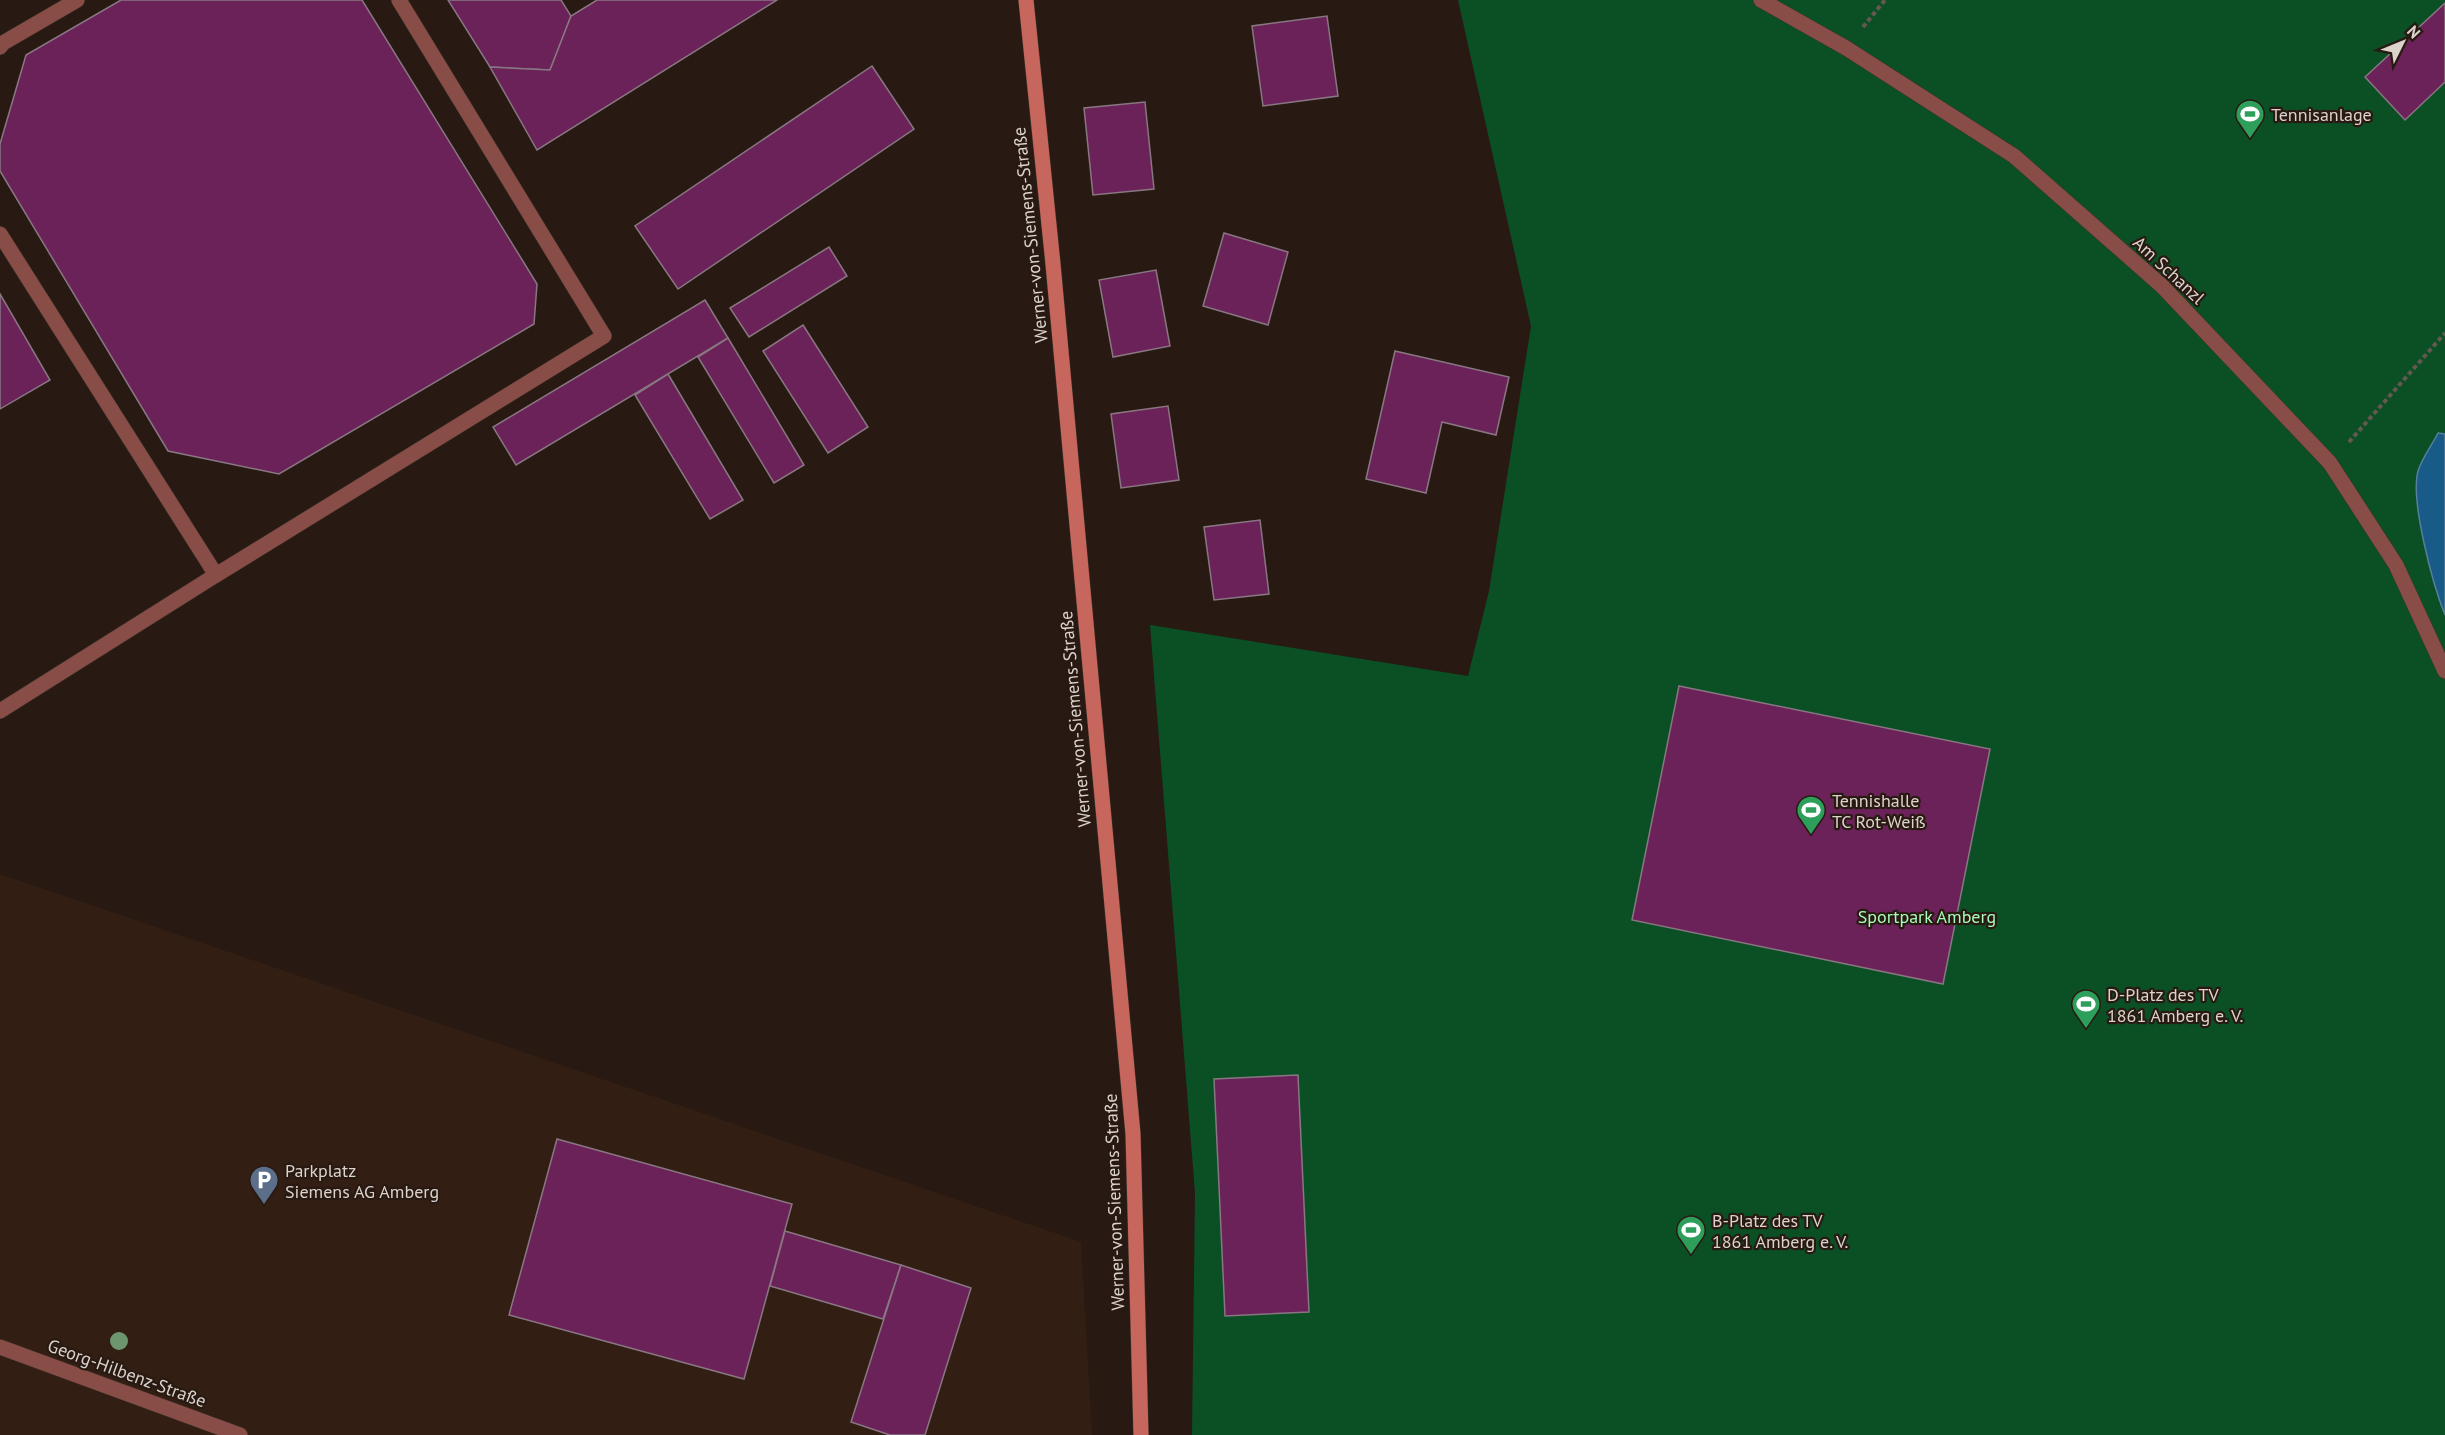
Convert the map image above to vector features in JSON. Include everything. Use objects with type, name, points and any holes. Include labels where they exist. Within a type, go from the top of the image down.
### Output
[{"type":"main road","name":"Werner-von-Siemens-Straße","points":[[1026,0],[1053,264],[1133,1134],[1141,1435]]},
{"type":"street","points":[[0,47],[3,43],[77,0]]},
{"type":"street","points":[[0,711],[604,336],[399,0]]},
{"type":"street","name":"Am Schanzl","points":[[1761,0],[1846,48],[2014,156],[2162,286],[2330,463],[2396,565],[2445,671]]},
{"type":"street","points":[[0,234],[216,575]]},
{"type":"street","name":"Georg-Hilbenz-Straße","points":[[0,1347],[240,1435]]},
{"type":"path","points":[[1846,48],[1885,0]]},
{"type":"path","points":[[2330,463],[2445,333]]},
{"type":"shaded area","points":[[0,874],[1081,1242],[1092,1435],[0,1435]]},
{"type":"green space","name":"Sportpark Amberg","points":[[1458,0],[2445,0],[2445,1435],[1192,1435],[1195,1193],[1150,625],[1468,676],[1489,591],[1531,326]]},
{"type":"water","points":[[2438,433],[2445,434],[2445,615],[2424,543],[2416,485],[2420,466]]},
{"type":"building","points":[[121,0],[362,0],[537,284],[534,324],[279,474],[168,451],[0,171],[0,144],[26,55]]},
{"type":"building","points":[[448,0],[561,0],[571,16],[550,70],[490,67]]},
{"type":"building","points":[[597,0],[777,0],[537,150],[490,67],[550,70],[571,16]]},
{"type":"building","points":[[2445,3],[2445,82],[2405,120],[2365,77]]},
{"type":"building","points":[[1327,16],[1338,96],[1263,106],[1252,26]]},
{"type":"building","points":[[872,66],[914,129],[678,289],[635,226]]},
{"type":"building","points":[[1145,102],[1154,189],[1093,195],[1084,108]]},
{"type":"building","points":[[1224,233],[1288,252],[1268,325],[1203,306]]},
{"type":"building","points":[[829,247],[847,276],[749,337],[730,308]]},
{"type":"building","points":[[1156,270],[1170,346],[1113,357],[1099,280]]},
{"type":"building","points":[[0,294],[50,380],[0,409]]},
{"type":"building","points":[[705,300],[728,338],[516,465],[493,427]]},
{"type":"building","points":[[803,325],[868,427],[828,453],[763,351]]},
{"type":"building","points":[[728,338],[804,465],[774,483],[698,357]]},
{"type":"building","points":[[1395,351],[1509,377],[1496,435],[1442,422],[1426,493],[1366,479]]},
{"type":"building","points":[[668,374],[743,500],[710,519],[635,395]]},
{"type":"building","points":[[1168,406],[1179,480],[1121,488],[1111,414]]},
{"type":"building","points":[[1260,520],[1269,594],[1214,600],[1204,527]]},
{"type":"building","name":"Tennishalle TC Rot-Weiß","points":[[1679,686],[1990,749],[1943,984],[1632,920]]},
{"type":"building","points":[[1298,1075],[1309,1312],[1225,1316],[1214,1079]]},
{"type":"building","points":[[557,1139],[792,1204],[744,1379],[509,1315]]},
{"type":"building","points":[[785,1231],[901,1265],[883,1319],[770,1286]]},
{"type":"building","points":[[901,1265],[971,1288],[925,1435],[890,1435],[851,1422]]},
{"type":"place","name":"Tennisanlage","points":[[2250,140]]},
{"type":"place","name":"Tennishalle TC Rot-Weiß","points":[[1811,836]]},
{"type":"place","name":"D-Platz des TV 1861 Amberg e. V.","points":[[2086,1030]]},
{"type":"place","name":"Parkplatz Siemens AG Amberg","points":[[264,1206]]},
{"type":"place","name":"B-Platz des TV 1861 Amberg e. V.","points":[[1691,1256]]}]
